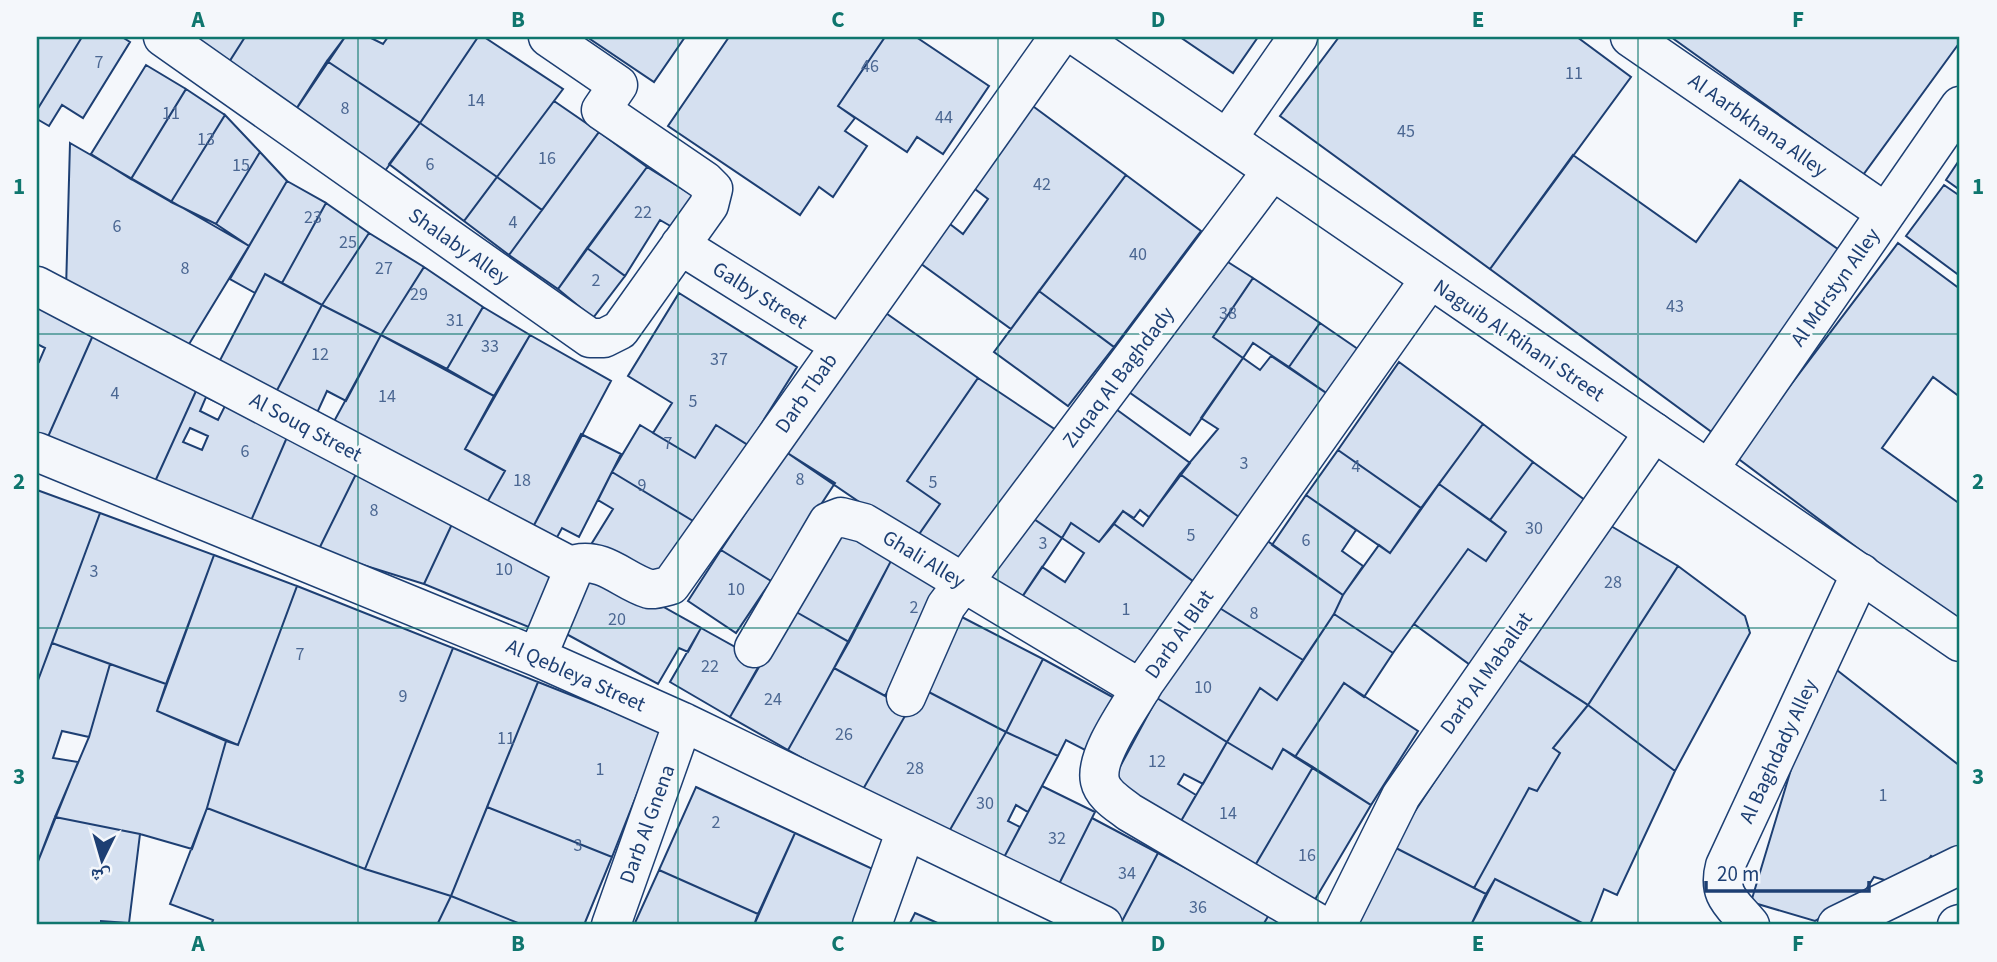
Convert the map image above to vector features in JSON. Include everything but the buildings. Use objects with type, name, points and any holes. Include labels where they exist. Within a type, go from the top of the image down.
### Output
[{"type":"street","name":"Shalaby Alley","points":[[163,37],[590,338],[604,338],[620,330],[709,205],[713,189],[601,110],[618,85],[548,37]]},
{"type":"street","name":"Darb Tbab","points":[[574,568],[576,564],[589,562],[602,565],[652,590],[671,585],[1059,37]]},
{"type":"street","name":"Naguib Al Rihani Street","points":[[1078,37],[1960,642]]},
{"type":"street","points":[[1227,139],[1298,37]]},
{"type":"street","name":"Al Aarbkhana Alley","points":[[1630,37],[1886,214]]},
{"type":"street","name":"Al Mdrstyn Alley","points":[[1709,469],[1960,106]]},
{"type":"street","name":"Zuqaq Al Baghdady","points":[[906,696],[946,606],[1272,171]]},
{"type":"street","name":"Galby Street","points":[[680,245],[840,345]]},
{"type":"street","name":"Darb Al Blat","points":[[1321,925],[1129,812],[1106,793],[1100,781],[1104,752],[1141,689],[1430,279]]},
{"type":"street","name":"Al Souq Street","points":[[37,286],[574,568]]},
{"type":"street","name":"Darb Al Maballat","points":[[1337,925],[1401,796],[1654,432]]},
{"type":"street","name":"Al Qebleya Street","points":[[37,452],[537,657],[683,722],[1103,925]]},
{"type":"street","name":"Ghali Alley","points":[[754,648],[828,522],[841,517],[864,523],[1141,689]]},
{"type":"street","points":[[537,657],[574,568]]},
{"type":"street","name":"Al Baghdady Alley","points":[[1751,925],[1725,895],[1721,881],[1725,866],[1861,573]]},
{"type":"street","name":"Darb Al Gnena","points":[[611,925],[683,722]]},
{"type":"street","points":[[872,925],[906,830]]},
{"type":"street","points":[[1837,925],[1960,865]]}]
